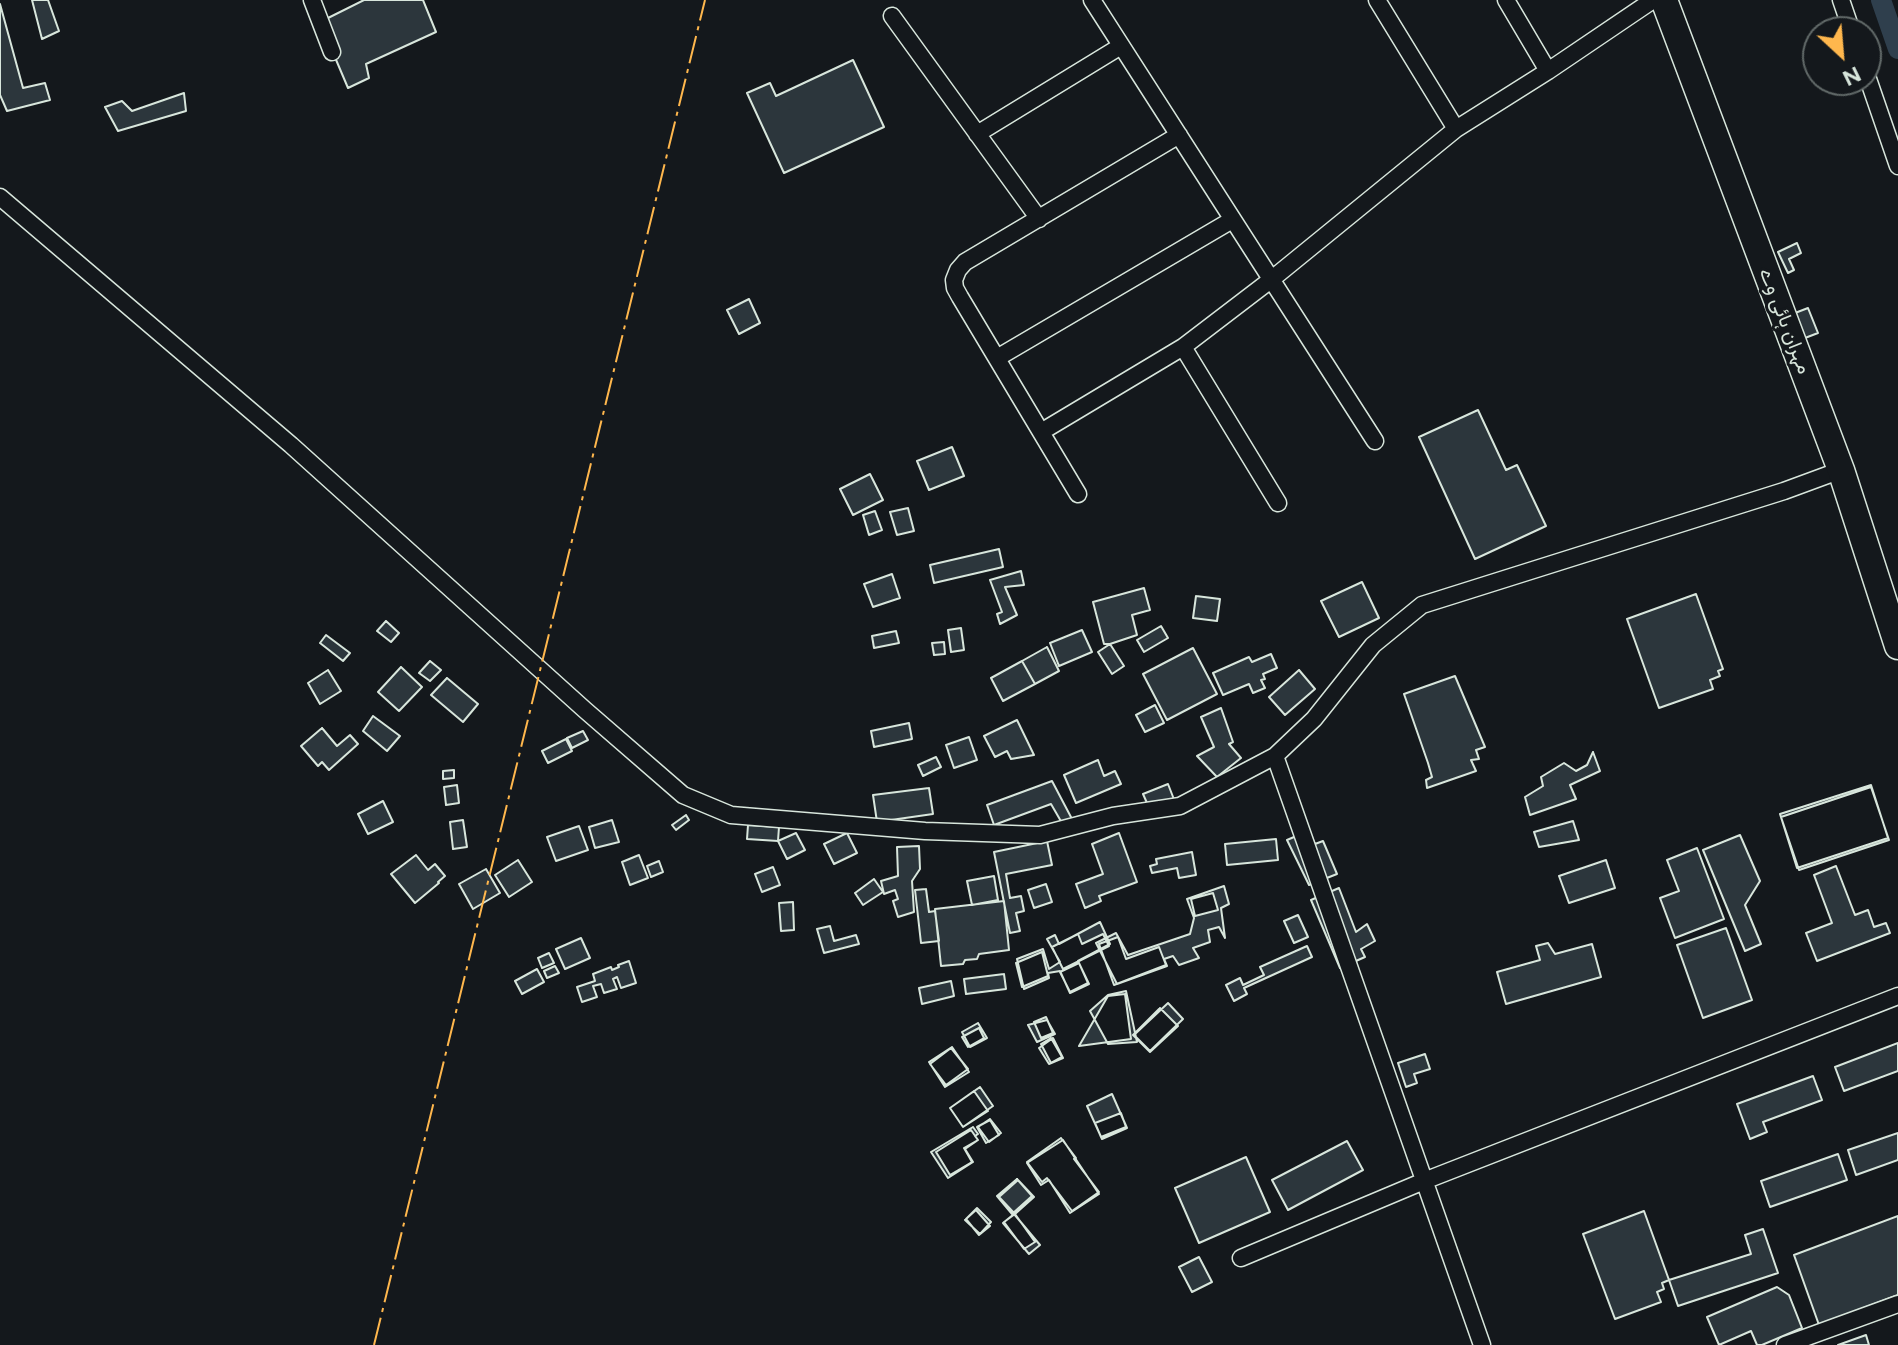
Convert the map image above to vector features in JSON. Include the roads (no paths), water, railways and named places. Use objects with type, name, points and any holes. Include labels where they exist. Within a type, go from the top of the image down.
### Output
[{"type":"main road","name":"مہران ہائی وے","points":[[1664,0],[1841,470],[1898,646]]},
{"type":"street","points":[[312,0],[332,52]]},
{"type":"street","points":[[1092,0],[1375,441]]},
{"type":"street","points":[[1377,0],[1456,129]]},
{"type":"street","points":[[1506,0],[1548,71]]},
{"type":"street","points":[[1041,432],[1183,347],[1456,129],[1653,0]]},
{"type":"street","points":[[892,16],[1039,219]]},
{"type":"street","points":[[977,134],[1121,46]]},
{"type":"street","points":[[1874,96],[1898,166]]},
{"type":"street","points":[[1078,494],[955,288],[954,280],[965,262],[1179,135]]},
{"type":"street","points":[[0,197],[291,445],[683,795],[731,815],[925,831],[1040,835],[1113,816],[1180,806],[1275,756],[1314,719],[1373,645],[1422,605],[1784,491],[1841,470]]},
{"type":"street","points":[[997,358],[1232,220]]},
{"type":"street","points":[[1183,347],[1278,503]]},
{"type":"street","points":[[1275,756],[1482,1345]]},
{"type":"street","points":[[1241,1258],[1424,1181],[1898,996]]},
{"type":"street","points":[[1785,1345],[1898,1304]]},
{"type":"waterway","points":[[1881,0],[1898,49]]}]
